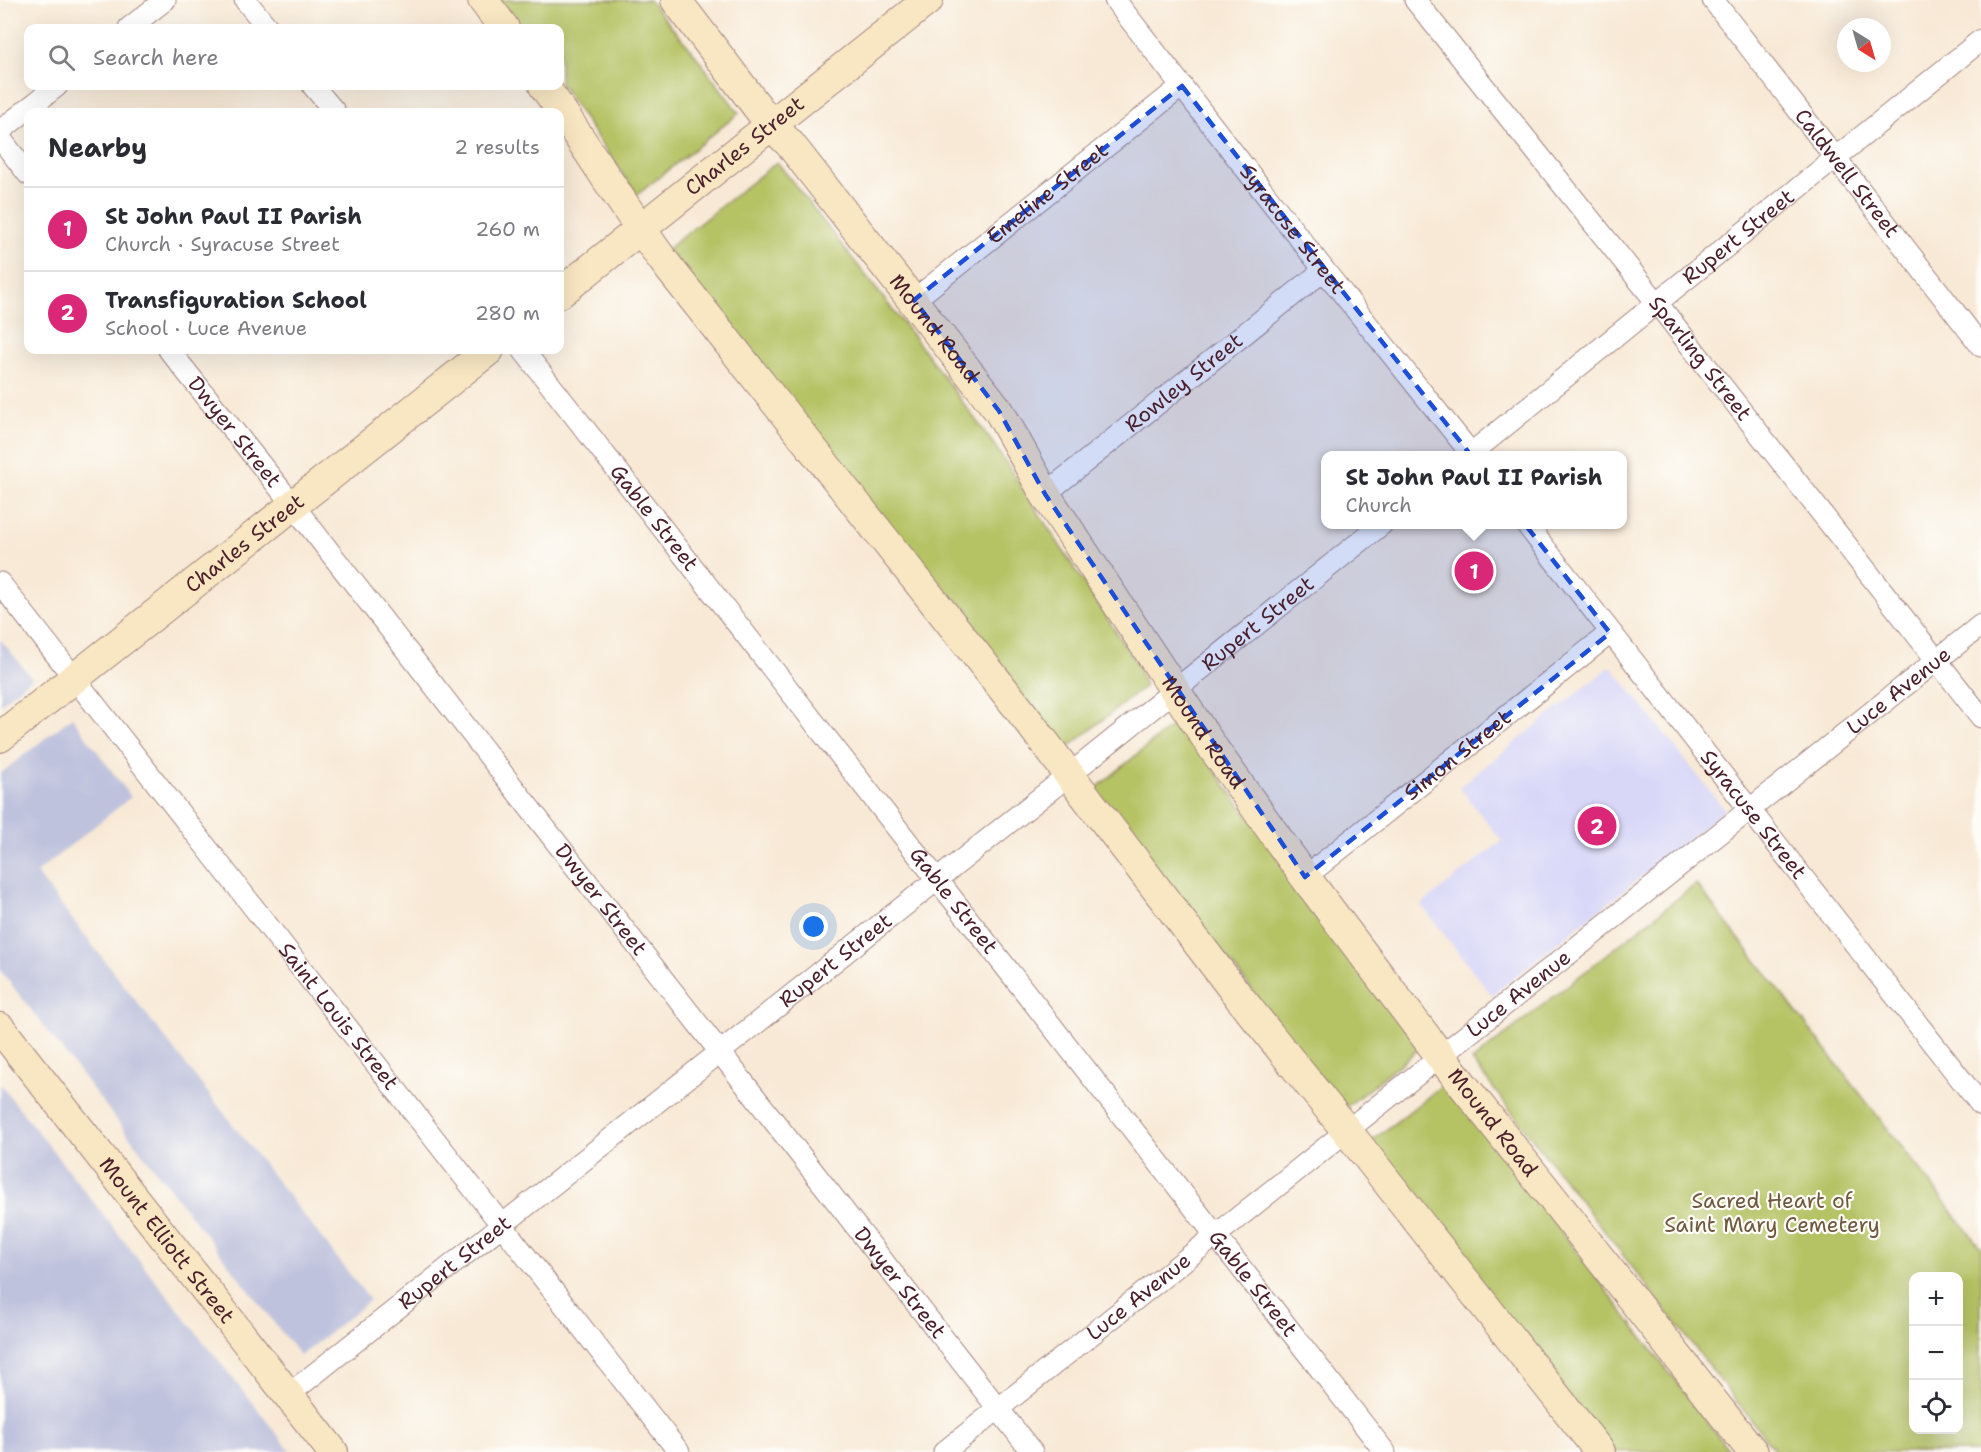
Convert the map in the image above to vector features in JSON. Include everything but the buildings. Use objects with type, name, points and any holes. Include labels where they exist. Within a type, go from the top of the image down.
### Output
[{"type":"main road","points":[[483,0],[501,24]]},
{"type":"main road","name":"Mound Road","points":[[676,0],[771,125],[790,144],[999,411],[1045,494],[1213,748],[1305,878],[1441,1057],[1753,1452]]},
{"type":"main road","name":"Charles Street","points":[[564,290],[928,0]]},
{"type":"main road","points":[[547,90],[560,108]]},
{"type":"main road","points":[[564,113],[640,230],[1069,775],[1239,997],[1600,1452]]},
{"type":"main road","name":"Charles Street","points":[[0,737],[484,354]]},
{"type":"main road","name":"Mount Elliott Street","points":[[0,1028],[333,1452]]},
{"type":"street","points":[[134,24],[165,0]]},
{"type":"street","points":[[245,0],[265,24]]},
{"type":"street","name":"Syracuse Street","points":[[1115,0],[1468,451]]},
{"type":"street","name":"Sparling Street","points":[[1415,0],[1657,303],[1981,717]]},
{"type":"street","name":"Caldwell Street","points":[[1713,0],[1981,346]]},
{"type":"street","name":"Rupert Street","points":[[1476,451],[1981,40]]},
{"type":"street","name":"Emeline Street","points":[[914,300],[1182,86]]},
{"type":"street","points":[[29,108],[52,90]]},
{"type":"street","points":[[317,90],[332,108]]},
{"type":"street","points":[[0,131],[24,112]]},
{"type":"street","points":[[0,138],[24,169]]},
{"type":"street","name":"Rowley Street","points":[[1045,494],[1324,270]]},
{"type":"street","name":"Dwyer Street","points":[[172,354],[293,505],[1032,1452]]},
{"type":"street","name":"Gable Street","points":[[527,354],[1385,1452]]},
{"type":"street","name":"Rupert Street","points":[[288,1395],[1377,529]]},
{"type":"street","name":"Syracuse Street","points":[[1529,529],[1981,1105]]},
{"type":"street","name":"Saint Louis Street","points":[[0,583],[679,1452]]},
{"type":"street","name":"Luce Avenue","points":[[944,1452],[1981,625]]},
{"type":"street","name":"Simon Street","points":[[1305,878],[1610,633]]},
{"type":"highlighted area","points":[[1182,86],[1610,633],[1305,877],[1045,494],[999,411],[914,300]]},
{"type":"shaded area","points":[[0,639],[32,678],[0,704]]},
{"type":"shaded area","points":[[1611,666],[1725,810],[1492,995],[1421,905],[1502,841],[1459,787]]},
{"type":"shaded area","points":[[72,717],[131,797],[36,873],[370,1300],[300,1356],[0,970],[0,774]]},
{"type":"shaded area","points":[[0,1084],[53,1151],[291,1452],[0,1452]]},
{"type":"green space","points":[[498,0],[649,0],[693,52],[739,113],[637,195],[564,90],[564,24],[516,24]]},
{"type":"green space","points":[[777,162],[917,341],[995,446],[1137,664],[1145,686],[1064,751],[667,249]]},
{"type":"green space","points":[[1174,724],[1187,733],[1420,1048],[1345,1108],[1094,790]]},
{"type":"green space","name":"Sacred Heart of Saint Mary Cemetery","points":[[1696,884],[1981,1248],[1981,1452],[1776,1452],[1472,1061]]},
{"type":"green space","points":[[1447,1082],[1730,1452],[1608,1452],[1368,1144]]},
{"type":"place","name":"St John Paul II Parish","points":[[1474,571]]},
{"type":"place","name":"Transfiguration School","points":[[1597,826]]}]
